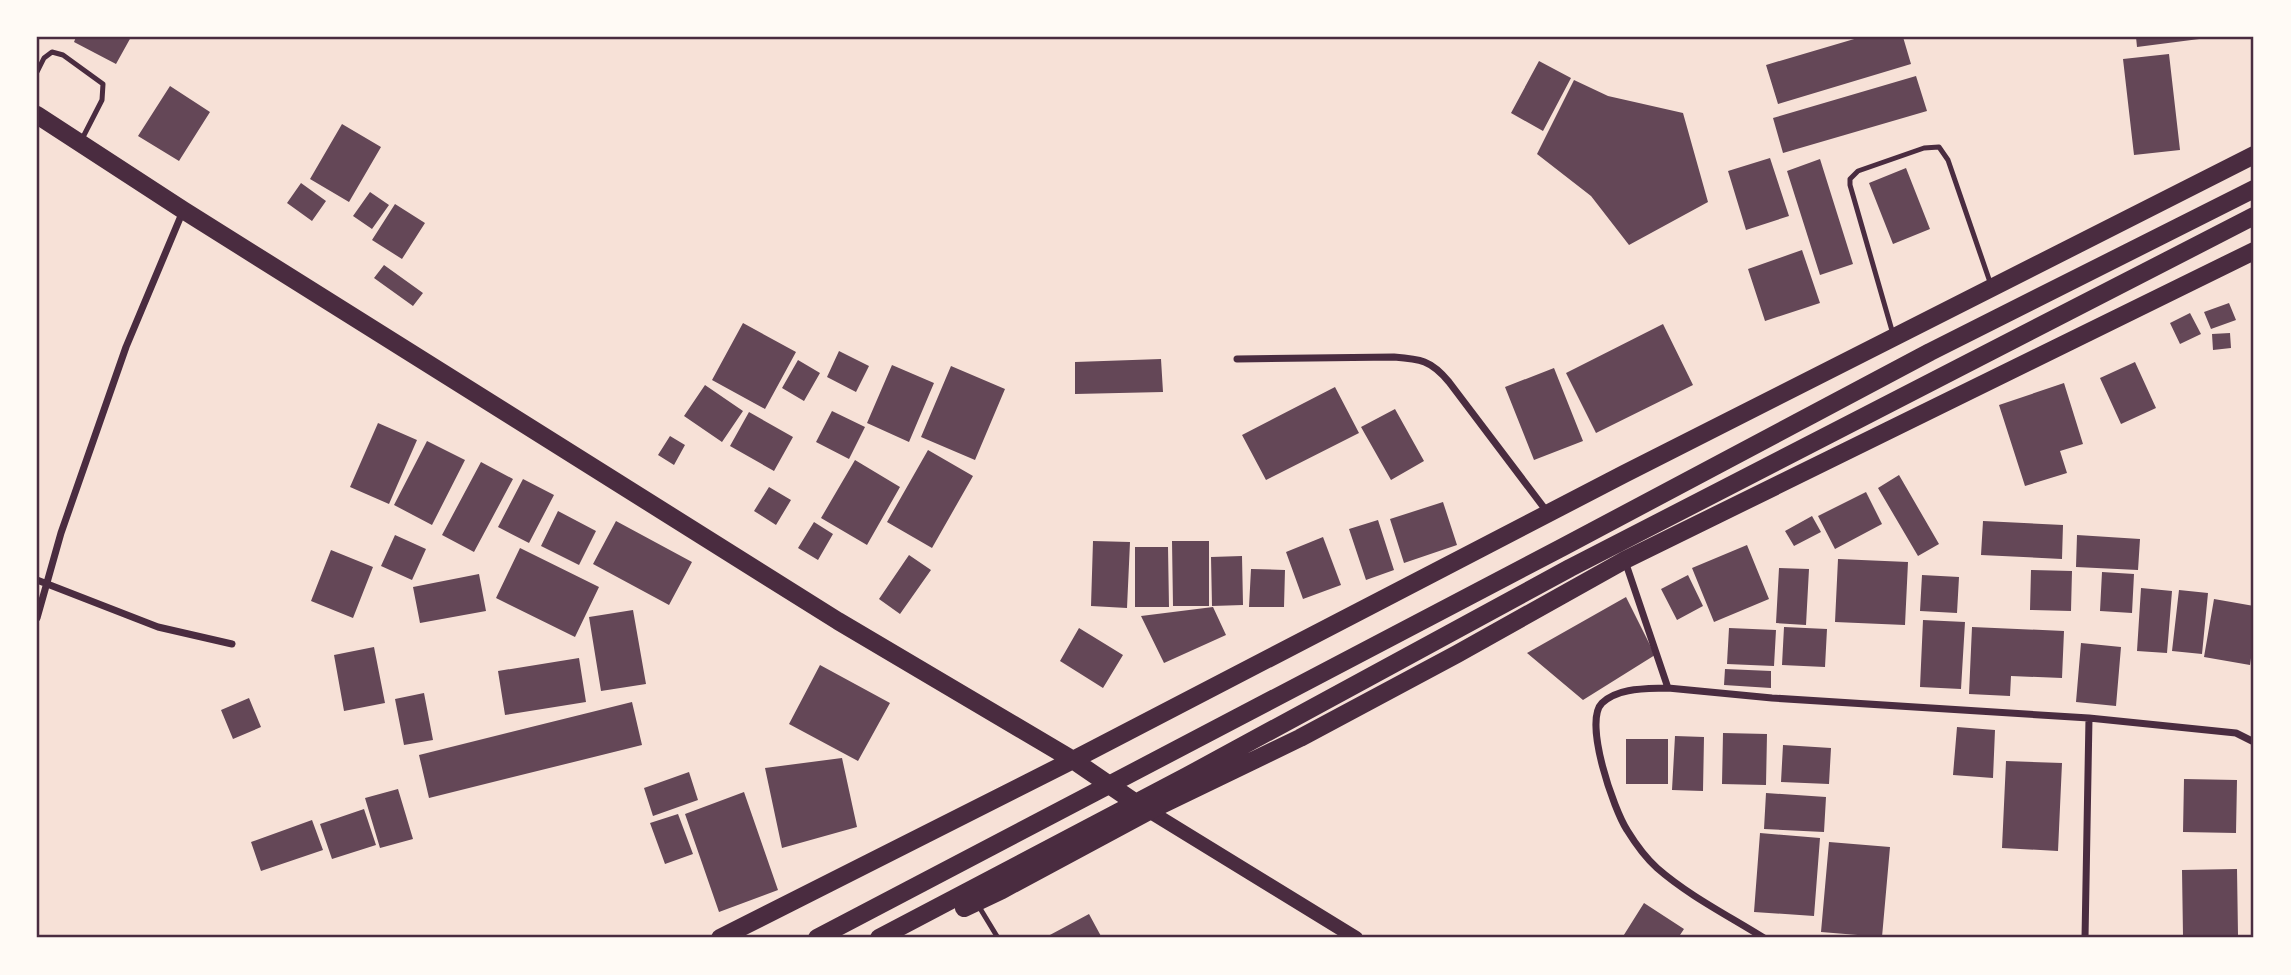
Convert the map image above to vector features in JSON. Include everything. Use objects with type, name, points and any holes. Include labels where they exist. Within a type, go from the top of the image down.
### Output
[{"type":"main road","points":[[37,115],[183,210],[838,621],[1073,760],[1149,811],[1355,938]]},
{"type":"main road","points":[[720,938],[1073,760],[1894,336],[2254,155]]},
{"type":"main road","points":[[817,938],[1930,352],[2254,189]]},
{"type":"main road","points":[[879,938],[1175,783],[1570,568],[2254,216]]},
{"type":"main road","points":[[901,938],[977,902],[1149,811],[1300,738],[1625,560],[2254,251]]},
{"type":"street","points":[[37,618],[61,533],[126,347],[183,210]]},
{"type":"street","points":[[1237,359],[1394,357],[1428,362],[1449,382],[1549,514]]},
{"type":"street","points":[[1625,560],[1668,688]]},
{"type":"street","points":[[37,580],[158,626],[232,644]]},
{"type":"street","points":[[1764,938],[1676,883],[1655,866],[1626,829],[1611,793],[1595,723],[1600,706],[1611,696],[1634,690],[1668,688],[1772,698],[2089,718],[2236,733],[2254,742]]},
{"type":"street","points":[[2085,938],[2089,718]]},
{"type":"lane","points":[[37,72],[44,58],[52,52],[63,54],[103,84],[102,100],[80,143]]},
{"type":"lane","points":[[1894,336],[1850,185],[1853,174],[1858,171],[1924,148],[1939,147],[1944,151],[1992,288]]},
{"type":"lane","points":[[977,902],[999,938]]},
{"type":"building","points":[[76,37],[131,37],[116,64],[74,42]]},
{"type":"building","points":[[1861,37],[1903,37],[1911,64],[1778,104],[1766,65]]},
{"type":"building","points":[[2136,37],[2207,37],[2207,38],[2137,47]]},
{"type":"building","points":[[2169,54],[2180,150],[2134,155],[2123,59]]},
{"type":"building","points":[[1539,61],[1571,78],[1543,131],[1511,113]]},
{"type":"building","points":[[1916,76],[1927,111],[1783,153],[1773,118]]},
{"type":"building","points":[[1574,80],[1608,96],[1683,113],[1708,202],[1629,245],[1591,196],[1537,154]]},
{"type":"building","points":[[170,86],[210,112],[179,161],[138,136]]},
{"type":"building","points":[[342,124],[381,147],[349,202],[310,179]]},
{"type":"building","points":[[1770,158],[1789,216],[1746,230],[1728,171]]},
{"type":"building","points":[[1820,159],[1853,264],[1820,275],[1787,171]]},
{"type":"building","points":[[1906,168],[1930,229],[1893,244],[1869,183]]},
{"type":"building","points":[[301,183],[326,201],[312,221],[287,203]]},
{"type":"building","points":[[370,192],[389,205],[372,229],[353,216]]},
{"type":"building","points":[[395,204],[425,223],[402,259],[372,240]]},
{"type":"building","points":[[1802,250],[1820,303],[1765,321],[1748,269]]},
{"type":"building","points":[[384,265],[423,293],[413,306],[374,278]]},
{"type":"building","points":[[2229,303],[2236,320],[2211,329],[2204,312]]},
{"type":"building","points":[[2190,313],[2201,334],[2180,344],[2170,323]]},
{"type":"building","points":[[743,323],[796,352],[765,409],[712,380]]},
{"type":"building","points":[[1663,324],[1693,385],[1596,433],[1566,373]]},
{"type":"building","points":[[2230,333],[2231,348],[2213,350],[2212,334]]},
{"type":"building","points":[[839,351],[869,366],[856,392],[827,377]]},
{"type":"building","points":[[1161,359],[1163,392],[1075,394],[1075,362]]},
{"type":"building","points":[[798,360],[820,373],[804,401],[782,388]]},
{"type":"building","points":[[2135,362],[2156,408],[2121,424],[2100,378]]},
{"type":"building","points":[[892,365],[934,383],[909,442],[867,423]]},
{"type":"building","points":[[951,366],[1005,389],[975,460],[921,437]]},
{"type":"building","points":[[1554,368],[1583,441],[1534,460],[1505,387]]},
{"type":"building","points":[[2064,383],[2083,444],[2060,451],[2067,473],[2025,486],[1999,405]]},
{"type":"building","points":[[705,385],[743,411],[722,442],[684,416]]},
{"type":"building","points":[[1335,387],[1359,433],[1266,480],[1242,435]]},
{"type":"building","points":[[1395,409],[1424,461],[1391,480],[1361,427]]},
{"type":"building","points":[[832,411],[865,427],[849,459],[816,442]]},
{"type":"building","points":[[749,412],[793,437],[774,471],[730,446]]},
{"type":"building","points":[[378,423],[417,440],[389,504],[350,487]]},
{"type":"building","points":[[670,436],[685,445],[674,465],[658,455]]},
{"type":"building","points":[[427,441],[465,460],[432,525],[394,505]]},
{"type":"building","points":[[928,450],[973,476],[932,548],[887,522]]},
{"type":"building","points":[[855,460],[900,487],[867,545],[821,518]]},
{"type":"building","points":[[481,462],[513,479],[474,552],[442,535]]},
{"type":"building","points":[[1899,475],[1939,544],[1918,556],[1878,488]]},
{"type":"building","points":[[523,479],[554,495],[529,543],[498,527]]},
{"type":"building","points":[[769,487],[791,500],[776,525],[754,511]]},
{"type":"building","points":[[1866,492],[1882,524],[1835,549],[1818,516]]},
{"type":"building","points":[[1443,502],[1457,545],[1404,563],[1390,519]]},
{"type":"building","points":[[558,511],[596,531],[579,565],[541,546]]},
{"type":"building","points":[[1812,516],[1821,532],[1794,546],[1785,531]]},
{"type":"building","points":[[1378,520],[1394,570],[1366,580],[1349,529]]},
{"type":"building","points":[[616,521],[692,562],[669,605],[593,564]]},
{"type":"building","points":[[1983,521],[2063,525],[2062,559],[1981,555]]},
{"type":"building","points":[[814,522],[833,534],[818,560],[798,548]]},
{"type":"building","points":[[395,535],[426,549],[412,580],[381,566]]},
{"type":"building","points":[[2077,535],[2140,539],[2138,570],[2076,567]]},
{"type":"building","points":[[1323,537],[1341,585],[1303,599],[1286,552]]},
{"type":"building","points":[[1093,541],[1130,542],[1127,608],[1091,606]]},
{"type":"building","points":[[1172,541],[1209,541],[1209,606],[1173,606]]},
{"type":"building","points":[[1747,545],[1769,599],[1714,622],[1692,568]]},
{"type":"building","points":[[1135,547],[1168,547],[1169,607],[1135,607]]},
{"type":"building","points":[[520,548],[599,587],[575,637],[496,598]]},
{"type":"building","points":[[331,550],[373,567],[353,618],[311,601]]},
{"type":"building","points":[[909,555],[931,570],[900,614],[879,599]]},
{"type":"building","points":[[1242,556],[1243,605],[1212,606],[1211,557]]},
{"type":"building","points":[[1838,559],[1908,562],[1905,625],[1835,622]]},
{"type":"building","points":[[1779,568],[1809,569],[1806,625],[1776,623]]},
{"type":"building","points":[[1251,569],[1285,570],[1284,607],[1249,607]]},
{"type":"building","points":[[2031,570],[2072,571],[2071,611],[2030,610]]},
{"type":"building","points":[[2102,572],[2134,574],[2132,613],[2100,611]]},
{"type":"building","points":[[479,574],[486,611],[420,623],[413,587]]},
{"type":"building","points":[[1688,575],[1703,606],[1677,620],[1661,589]]},
{"type":"building","points":[[1922,575],[1959,577],[1957,613],[1920,611]]},
{"type":"building","points":[[2141,588],[2172,591],[2167,653],[2137,651]]},
{"type":"building","points":[[2179,590],[2208,593],[2202,654],[2172,651]]},
{"type":"building","points":[[1626,597],[1655,655],[1583,700],[1527,653]]},
{"type":"building","points":[[2214,599],[2254,606],[2250,665],[2204,657]]},
{"type":"building","points":[[1213,607],[1226,635],[1164,663],[1141,616]]},
{"type":"building","points":[[633,610],[646,684],[601,691],[589,617]]},
{"type":"building","points":[[1923,620],[1965,622],[1961,689],[1920,687]]},
{"type":"building","points":[[1784,627],[1827,629],[1825,667],[1782,665]]},
{"type":"building","points":[[1972,627],[2064,631],[2062,678],[2011,676],[2010,696],[1969,694]]},
{"type":"building","points":[[1079,628],[1123,655],[1103,688],[1060,661]]},
{"type":"building","points":[[1729,628],[1776,630],[1774,666],[1727,664]]},
{"type":"building","points":[[2081,643],[2121,647],[2116,706],[2076,702]]},
{"type":"building","points":[[374,647],[385,703],[344,711],[334,655]]},
{"type":"building","points":[[579,658],[586,702],[505,715],[498,671]]},
{"type":"building","points":[[820,665],[890,703],[858,761],[789,724]]},
{"type":"building","points":[[1725,669],[1771,671],[1771,688],[1724,685]]},
{"type":"building","points":[[424,693],[433,740],[404,745],[395,699]]},
{"type":"building","points":[[249,698],[261,727],[233,739],[221,710]]},
{"type":"building","points":[[632,702],[642,745],[429,798],[419,755]]},
{"type":"building","points":[[1957,727],[1995,730],[1993,778],[1953,775]]},
{"type":"building","points":[[1723,733],[1767,734],[1766,785],[1722,784]]},
{"type":"building","points":[[1675,736],[1704,737],[1703,791],[1672,790]]},
{"type":"building","points":[[1626,739],[1668,739],[1668,784],[1626,784]]},
{"type":"building","points":[[1783,745],[1831,748],[1829,784],[1781,782]]},
{"type":"building","points":[[842,758],[857,827],[782,848],[765,768]]},
{"type":"building","points":[[2006,761],[2062,763],[2058,851],[2002,848]]},
{"type":"building","points":[[689,772],[698,800],[653,816],[644,788]]},
{"type":"building","points":[[2184,779],[2237,780],[2236,833],[2183,832]]},
{"type":"building","points":[[398,789],[413,839],[380,848],[365,798]]},
{"type":"building","points":[[744,792],[778,890],[719,912],[685,814]]},
{"type":"building","points":[[1766,793],[1826,797],[1824,832],[1764,829]]},
{"type":"building","points":[[364,809],[376,845],[332,859],[320,824]]},
{"type":"building","points":[[678,814],[693,854],[665,864],[650,823]]},
{"type":"building","points":[[312,820],[323,850],[261,871],[251,842]]},
{"type":"building","points":[[1760,833],[1820,838],[1814,916],[1754,912]]},
{"type":"building","points":[[1829,842],[1890,847],[1882,937],[1821,932]]},
{"type":"building","points":[[2237,869],[2238,935],[2183,936],[2182,870]]},
{"type":"building","points":[[1644,903],[1684,929],[1678,938],[1622,938]]},
{"type":"building","points":[[1089,914],[1102,938],[1049,938],[1048,936]]}]
